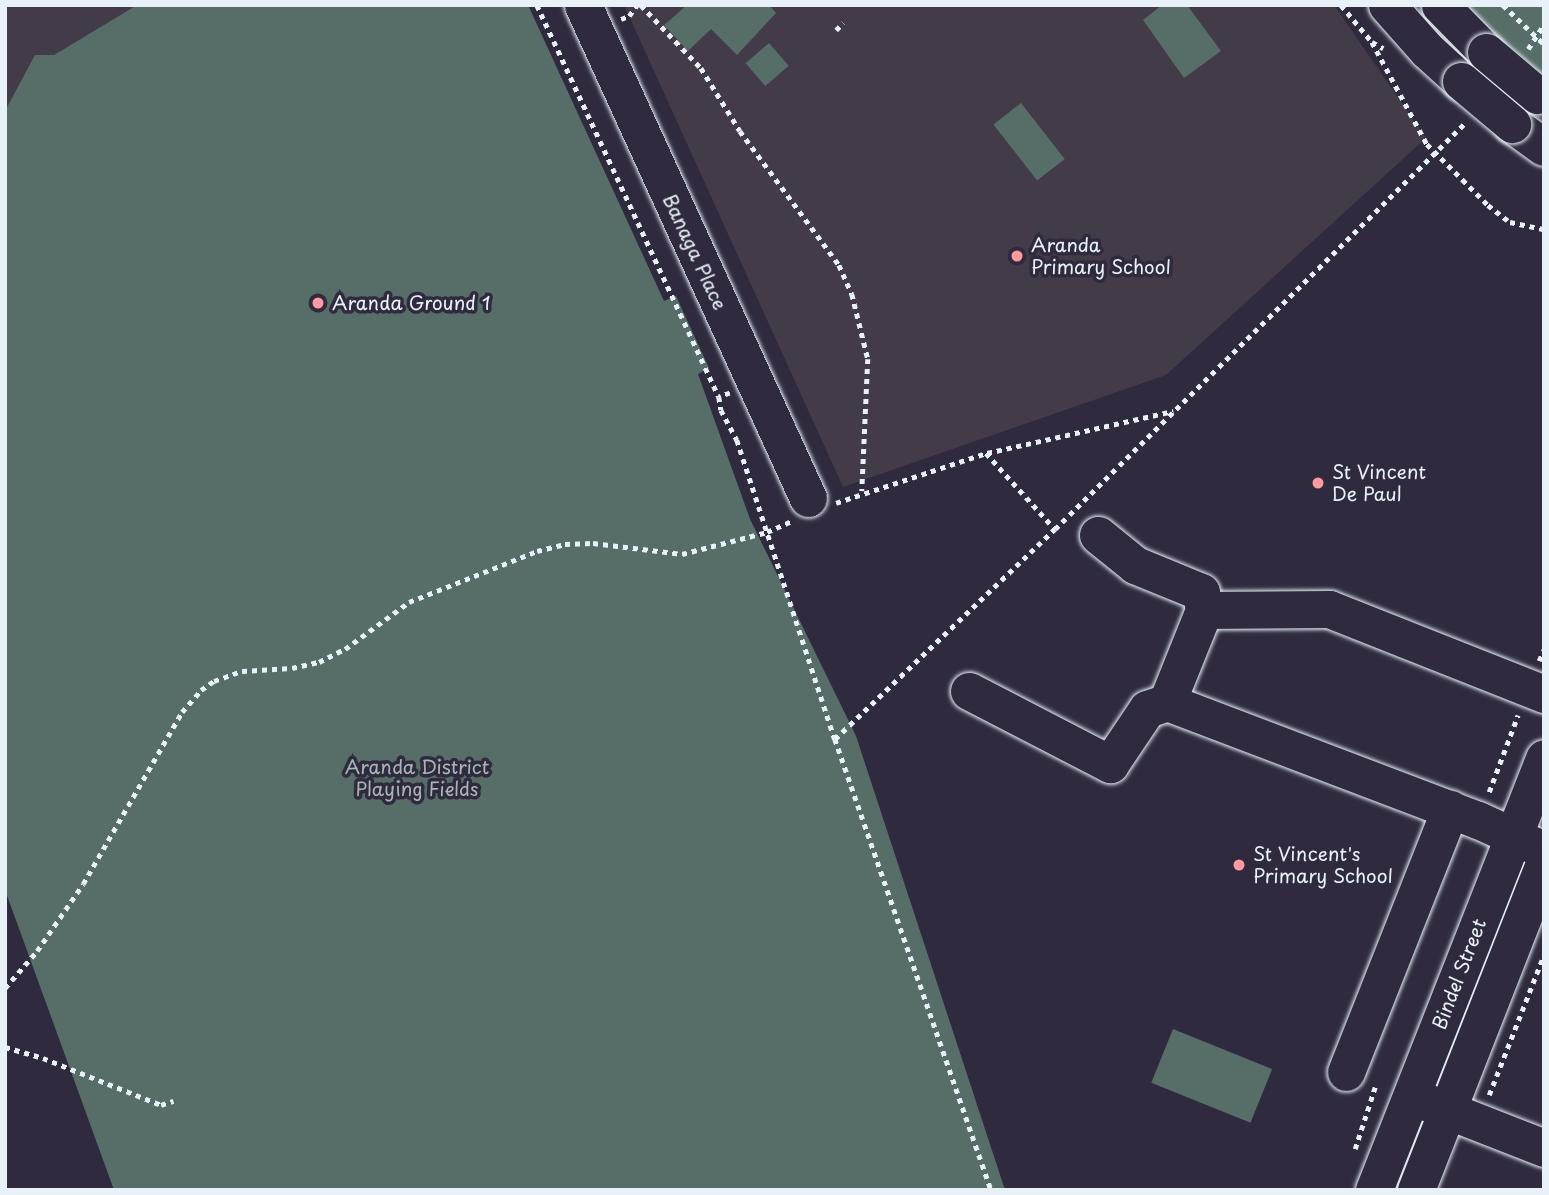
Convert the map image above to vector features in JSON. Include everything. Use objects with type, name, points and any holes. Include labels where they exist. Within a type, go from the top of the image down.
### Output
[{"type":"street","name":"Banaga Place","points":[[583,5],[808,498]]},
{"type":"street","points":[[1387,5],[1427,50],[1512,124],[1544,147]]},
{"type":"street","points":[[1440,5],[1486,52],[1540,97]]},
{"type":"street","points":[[1098,535],[1135,565],[1201,592],[1204,610],[1167,702]]},
{"type":"street","points":[[1204,610],[1329,609],[1544,694]]},
{"type":"street","points":[[969,691],[1110,764],[1130,729],[1147,709],[1167,702],[1450,809],[1528,843]]},
{"type":"street","name":"Bindel Street","points":[[1374,1190],[1411,1096],[1528,843],[1544,758]]},
{"type":"street","points":[[1346,1072],[1450,809]]},
{"type":"street","name":"Bindel Street","points":[[1416,1190],[1463,1116],[1544,863]]},
{"type":"street","points":[[1411,1096],[1544,1148]]},
{"type":"path","points":[[537,5],[737,440],[835,739],[991,1190]]},
{"type":"path","points":[[640,5],[681,51],[701,68],[740,131],[839,265],[852,294],[868,359],[862,492],[986,453],[1174,411]]},
{"type":"path","points":[[1503,5],[1544,44]]},
{"type":"path","points":[[836,30],[843,23]]},
{"type":"path","points":[[1372,42],[1427,144],[1471,189],[1510,222],[1544,229]]},
{"type":"path","points":[[835,739],[1055,529],[1437,152]]},
{"type":"path","points":[[719,397],[756,384]]},
{"type":"path","points":[[986,453],[1055,529]]},
{"type":"path","points":[[5,988],[37,951],[83,884],[182,712],[201,690],[214,681],[242,671],[292,668],[318,662],[345,649],[409,602],[537,551],[565,544],[593,543],[682,554],[767,532]]},
{"type":"path","points":[[1463,1116],[1544,955]]},
{"type":"path","points":[[5,1047],[43,1058],[161,1105],[173,1101]]},
{"type":"shaded area","points":[[5,5],[137,5],[54,55],[5,111]]},
{"type":"shaded area","name":"Aranda Primary School","points":[[624,5],[1334,5],[1426,138],[1166,375],[843,487]]},
{"type":"green space","name":"Aranda District Playing Fields","points":[[137,5],[528,5],[664,301],[676,296],[709,368],[698,374],[750,519],[856,736],[1005,1190],[114,1190],[5,890],[5,111],[35,55],[54,55]]},
{"type":"green space","points":[[687,5],[769,5],[776,13],[737,55],[711,29],[688,51],[664,25]]},
{"type":"green space","points":[[1162,5],[1187,5],[1221,51],[1184,78],[1143,20]]},
{"type":"green space","points":[[1466,5],[1544,5],[1544,77],[1491,31]]},
{"type":"green space","points":[[769,43],[789,66],[765,86],[746,63]]},
{"type":"green space","points":[[1021,103],[1065,159],[1037,180],[993,125]]},
{"type":"green space","points":[[1173,1029],[1272,1069],[1250,1123],[1151,1083]]},
{"type":"place","name":"Aranda Primary School","points":[[1017,256]]},
{"type":"place","name":"Aranda Ground 1","points":[[318,303]]},
{"type":"place","name":"St Vincent De Paul","points":[[1318,483]]},
{"type":"place","name":"St Vincent's Primary School","points":[[1239,865]]}]
